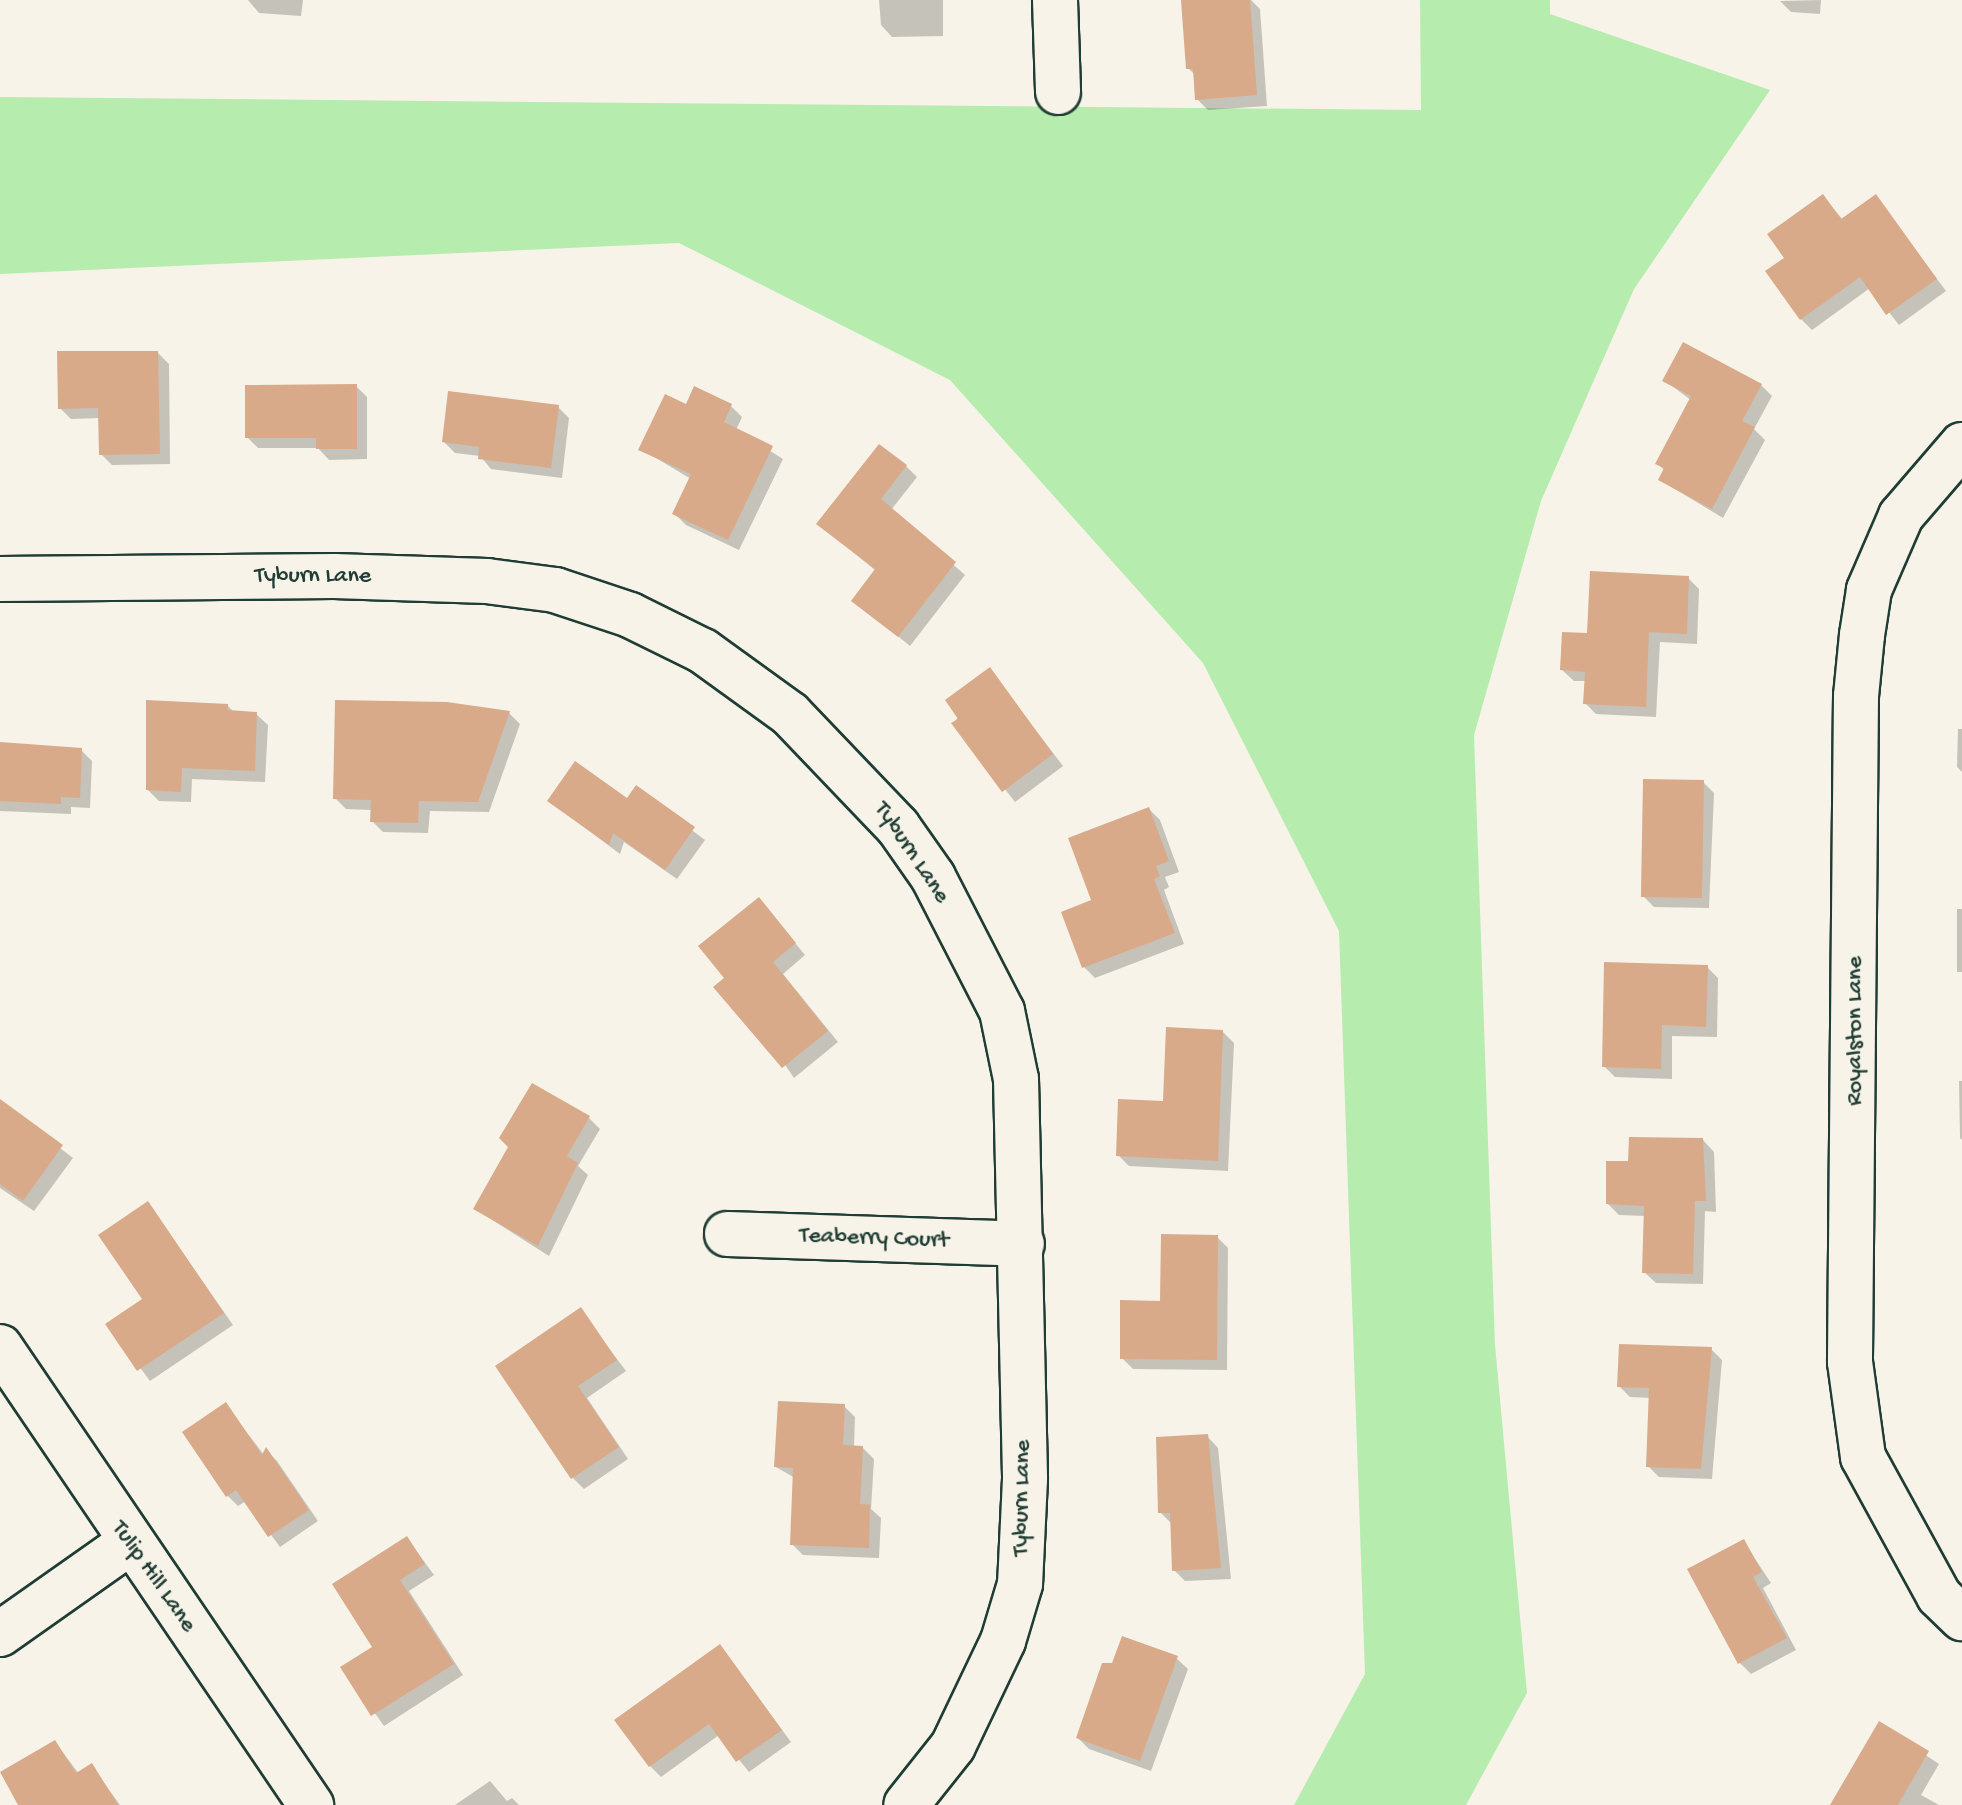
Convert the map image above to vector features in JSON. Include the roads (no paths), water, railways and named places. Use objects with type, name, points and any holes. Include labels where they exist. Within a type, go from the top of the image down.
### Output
[{"type":"street","points":[[1055,0],[1058,92]]},
{"type":"street","name":"Royalston Lane","points":[[1962,445],[1901,516],[1869,590],[1862,635],[1856,696],[1850,1362],[1863,1457],[1939,1596],[1962,1618]]},
{"type":"street","name":"Tyburn Lane","points":[[0,579],[334,576],[487,581],[555,590],[630,615],[703,651],[800,724],[861,783],[933,877],[1002,1011],[1016,1079],[1025,1479],[1020,1584],[1003,1641],[953,1746],[906,1805]]},
{"type":"street","name":"Teaberry Court","points":[[727,1234],[1022,1244]]},
{"type":"street","name":"Tulip Hill Lane","points":[[0,1347],[129,1543],[311,1805]]},
{"type":"street","points":[[0,1634],[129,1543]]}]
